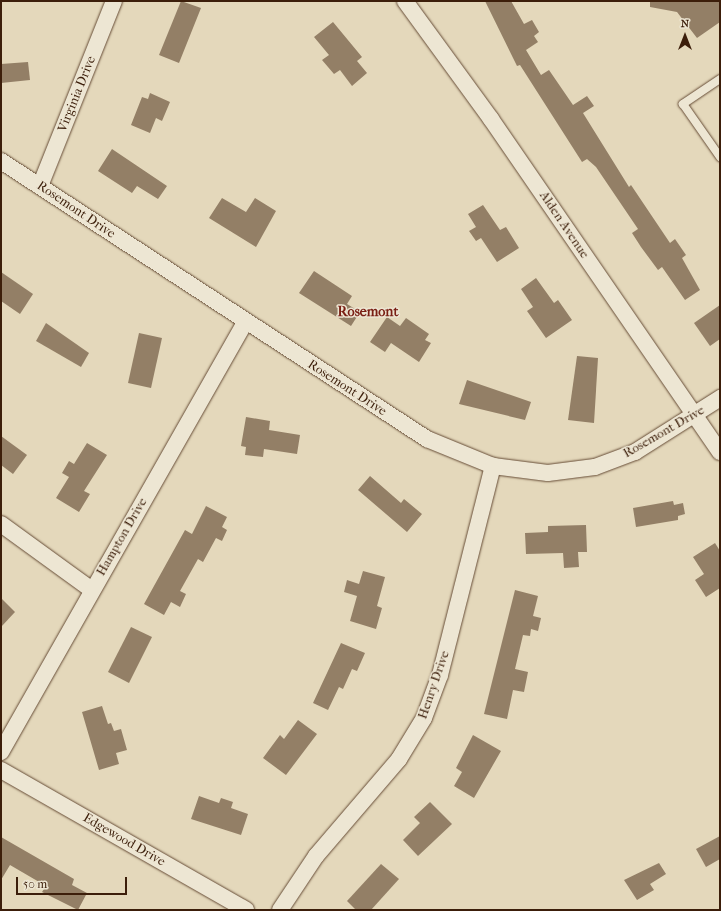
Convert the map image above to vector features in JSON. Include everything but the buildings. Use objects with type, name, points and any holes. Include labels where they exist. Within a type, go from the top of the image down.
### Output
[{"type":"street","name":"Virginia Drive","points":[[40,186],[114,1]]},
{"type":"street","name":"Alden Avenue","points":[[405,1],[491,118],[720,452]]},
{"type":"street","name":"Rosemont Drive","points":[[1,162],[427,439],[493,466],[548,473],[595,467],[635,452],[720,398]]},
{"type":"street","name":"Hampton Drive","points":[[1,752],[245,322]]},
{"type":"street","name":"Henry Drive","points":[[280,910],[316,856],[399,759],[424,718],[440,675],[493,466]]},
{"type":"street","points":[[1,524],[92,590]]},
{"type":"street","name":"Edgewood Drive","points":[[1,770],[246,910]]},
{"type":"lane","points":[[720,79],[683,104],[720,158]]},
{"type":"district","name":"Rosemont","points":[[368,312]]}]
